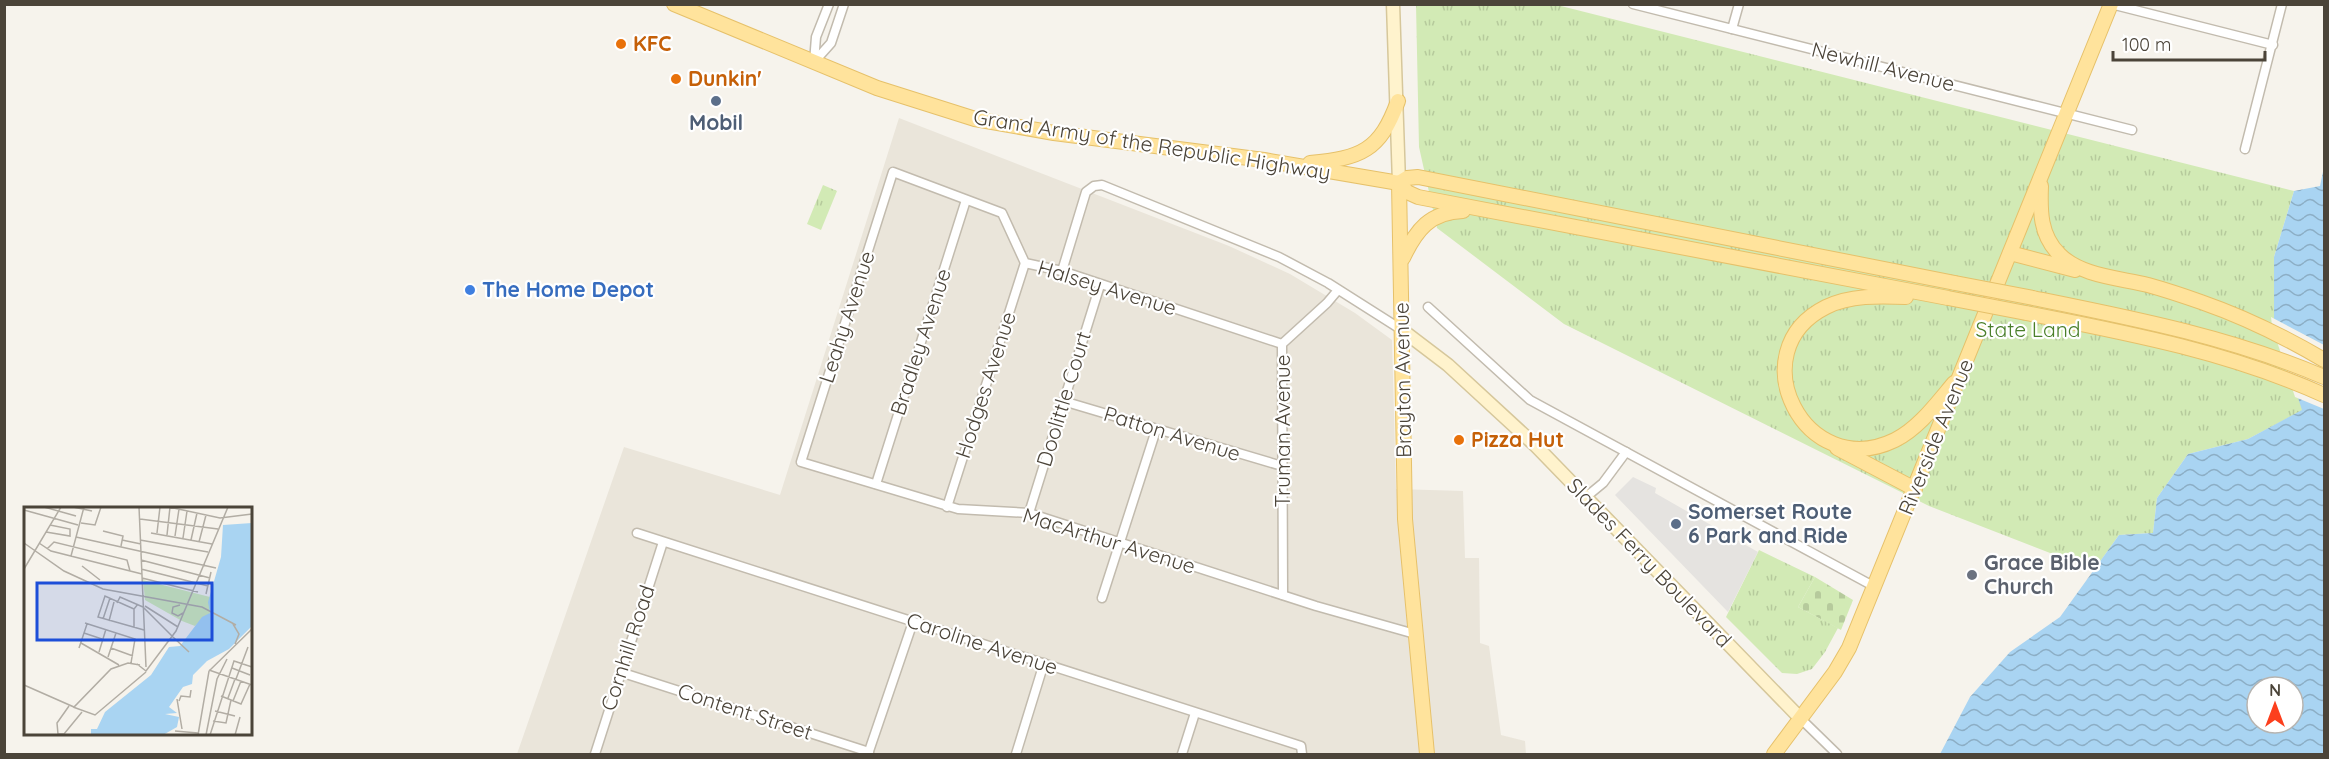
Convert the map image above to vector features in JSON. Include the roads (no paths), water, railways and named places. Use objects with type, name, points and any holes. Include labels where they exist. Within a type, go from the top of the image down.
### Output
[{"type":"main road","name":"Grand Army of the Republic Highway","points":[[674,4],[901,96],[993,123],[1290,164],[1399,183]]},
{"type":"main road","name":"Brayton Avenue","points":[[1393,4],[1398,100],[1405,519],[1427,754]]},
{"type":"main road","name":"Riverside Avenue","points":[[1774,754],[1835,672],[1849,648],[2111,4]]},
{"type":"main road","points":[[1290,164],[1342,159],[1364,150],[1382,136],[1398,100]]},
{"type":"main road","points":[[2325,377],[2246,347],[2187,330],[1422,177],[1407,178],[1399,183],[1407,192],[1418,197],[1948,298],[2183,346],[2247,365],[2325,395]]},
{"type":"main road","points":[[2041,178],[2041,216],[2045,234],[2059,254],[2070,262],[2113,277]]},
{"type":"main road","points":[[1401,263],[1417,231],[1431,219],[1456,211],[1487,211]]},
{"type":"main road","points":[[2010,253],[2113,277],[2194,300],[2251,322],[2325,360]]},
{"type":"main road","points":[[1915,489],[1823,440],[1807,428],[1796,413],[1785,385],[1786,356],[1793,339],[1805,323],[1824,308],[1856,298],[1874,296],[1948,298]]},
{"type":"main road","name":"Slades Ferry Boulevard","points":[[1402,330],[1448,364],[1497,408],[1800,718]]},
{"type":"main road","points":[[1823,440],[1857,448],[1875,447],[1893,441],[1917,424],[1961,375]]},
{"type":"street","points":[[814,62],[816,37],[829,4]]},
{"type":"street","points":[[814,62],[831,43],[844,4]]},
{"type":"street","name":"Newhill Avenue","points":[[1633,4],[2132,130]]},
{"type":"street","points":[[1732,29],[1739,4]]},
{"type":"street","points":[[2111,4],[2272,45]]},
{"type":"street","points":[[2245,149],[2282,4]]},
{"type":"street","name":"Halsey Avenue","points":[[893,172],[1002,213],[1025,263],[1062,271],[1282,344]]},
{"type":"street","name":"Leahy Avenue","points":[[801,462],[893,172]]},
{"type":"street","name":"Slades Ferry Boulevard","points":[[1062,271],[1085,194],[1092,187],[1105,185],[1279,257],[1402,330]]},
{"type":"street","name":"Bradley Avenue","points":[[876,484],[966,200]]},
{"type":"street","name":"Hodges Avenue","points":[[947,507],[1025,263]]},
{"type":"street","name":"Doolittle Court","points":[[1029,513],[1100,285]]},
{"type":"street","name":"Truman Avenue","points":[[1283,595],[1282,344],[1338,290]]},
{"type":"street","points":[[1428,307],[1530,400],[1875,587]]},
{"type":"street","name":"Patton Avenue","points":[[1063,401],[1282,466]]},
{"type":"street","points":[[1102,598],[1156,430]]},
{"type":"street","points":[[1586,497],[1603,483],[1626,453]]},
{"type":"street","name":"MacArthur Avenue","points":[[801,462],[947,507],[1029,513],[1283,595],[1415,634]]},
{"type":"street","name":"Caroline Avenue","points":[[637,533],[1044,663],[1302,750]]},
{"type":"street","name":"Cornhill Road","points":[[595,754],[663,542]]},
{"type":"street","points":[[869,753],[913,622]]},
{"type":"street","points":[[1016,754],[1044,663]]},
{"type":"street","name":"Content Street","points":[[620,672],[869,753]]},
{"type":"street","points":[[1182,754],[1195,713]]},
{"type":"street","points":[[1800,718],[1838,754]]},
{"type":"water","points":[[2324,167],[2324,754],[1940,754],[1970,697],[2010,652],[2060,617],[2119,535],[2153,533],[2157,498],[2188,454],[2248,439],[2302,410],[2274,325],[2274,257],[2294,191],[2320,186]]},
{"type":"place","name":"KFC","points":[[621,44]]},
{"type":"place","name":"Dunkin'","points":[[676,79]]},
{"type":"place","name":"Mobil","points":[[716,101]]},
{"type":"place","name":"The Home Depot","points":[[470,290]]},
{"type":"place","name":"Pizza Hut","points":[[1459,440]]},
{"type":"place","name":"Somerset Route 6 Park and Ride","points":[[1676,524]]},
{"type":"place","name":"Grace Bible Church","points":[[1972,575]]},
{"type":"park label","name":"State Land","points":[[2028,330]]}]
